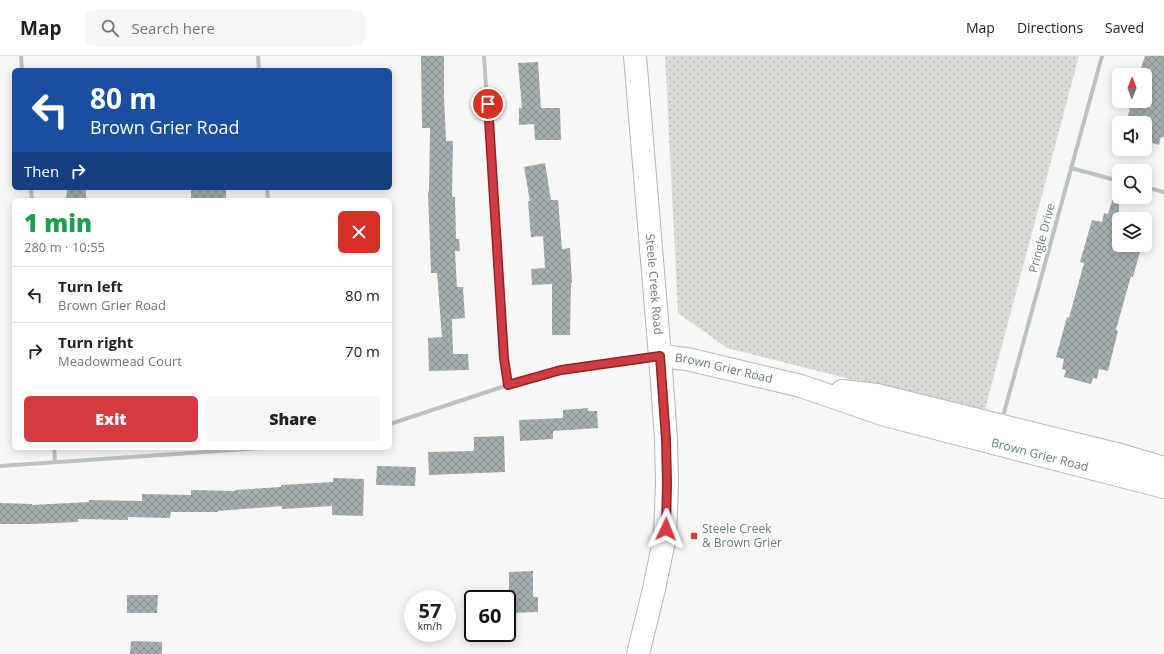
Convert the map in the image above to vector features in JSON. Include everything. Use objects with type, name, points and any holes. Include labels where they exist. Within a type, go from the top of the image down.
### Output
[{"type":"main road","name":"Steele Creek Road","points":[[634,56],[660,356],[666,439],[667,483],[665,536],[638,654]]},
{"type":"main road","name":"Brown Grier Road","points":[[660,356],[687,359],[801,386],[884,415],[1164,488]]},
{"type":"main road","name":"Brown Grier Road","points":[[801,386],[877,394],[1124,456],[1164,468]]},
{"type":"street","points":[[21,56],[22,68]]},
{"type":"street","points":[[258,56],[259,68]]},
{"type":"street","points":[[484,56],[505,363],[508,385]]},
{"type":"street","name":"Pringle Drive","points":[[1001,425],[1102,56]]},
{"type":"street","points":[[1071,168],[1112,179]]},
{"type":"street","points":[[1152,189],[1164,192]]},
{"type":"street","name":"Brown Grier Road","points":[[392,423],[508,385],[561,370],[660,356]]},
{"type":"street","points":[[54,450],[55,462]]},
{"type":"street","points":[[0,466],[233,450]]},
{"type":"shaded area","points":[[665,56],[1079,56],[984,413],[727,348],[678,313]]},
{"type":"building","points":[[421,56],[444,56],[446,141],[453,141],[452,197],[455,197],[456,239],[459,239],[460,251],[455,251],[457,287],[463,287],[465,318],[452,319],[453,354],[468,354],[469,370],[429,371],[428,338],[442,337],[437,273],[431,273],[428,192],[430,128],[422,128]]},
{"type":"building","points":[[1145,56],[1164,56],[1164,138],[1161,137],[1159,145],[1152,143],[1152,116],[1128,116],[1130,108],[1152,108],[1152,68],[1141,68]]},
{"type":"building","points":[[538,62],[541,108],[560,108],[561,140],[535,140],[534,124],[519,125],[519,108],[522,108],[518,63]]},
{"type":"building","points":[[545,163],[551,200],[558,200],[562,249],[570,248],[572,283],[570,335],[552,335],[552,284],[532,285],[531,269],[545,268],[543,236],[531,237],[528,201],[530,201],[524,167]]},
{"type":"building","points":[[67,190],[86,190],[86,198],[66,198]]},
{"type":"building","points":[[191,190],[226,190],[226,198],[191,198]]},
{"type":"building","points":[[1112,201],[1112,204],[1119,204],[1119,212],[1112,212],[1112,252],[1140,252],[1133,277],[1131,276],[1116,330],[1118,331],[1108,371],[1099,369],[1097,379],[1093,378],[1091,384],[1064,377],[1066,370],[1062,369],[1064,359],[1056,357],[1067,317],[1069,318],[1084,263],[1080,262],[1092,220],[1102,222],[1104,213],[1108,214]]},
{"type":"building","points":[[588,408],[588,411],[597,411],[598,428],[553,431],[553,439],[520,441],[519,420],[563,418],[563,410]]},
{"type":"building","points":[[504,436],[505,472],[429,475],[428,452],[474,451],[474,437]]},
{"type":"building","points":[[377,466],[416,467],[415,486],[376,485]]},
{"type":"building","points":[[333,478],[364,479],[363,516],[332,515],[332,506],[282,509],[282,506],[218,512],[171,512],[170,518],[128,517],[128,520],[78,519],[78,522],[0,524],[0,503],[32,505],[89,502],[89,500],[142,501],[142,494],[191,495],[191,490],[235,491],[281,487],[281,485],[333,482]]},
{"type":"building","points":[[533,571],[533,597],[538,597],[538,612],[516,613],[516,590],[509,590],[509,572]]},
{"type":"building","points":[[127,595],[158,595],[157,613],[127,613]]},
{"type":"building","points":[[131,641],[162,642],[162,654],[130,654]]},
{"type":"place","name":"Steele Creek & Brown Grier","points":[[694,536]]},
{"type":"route","points":[[488,104],[504,358],[508,385],[561,370],[660,356],[666,439],[666,529]]}]
